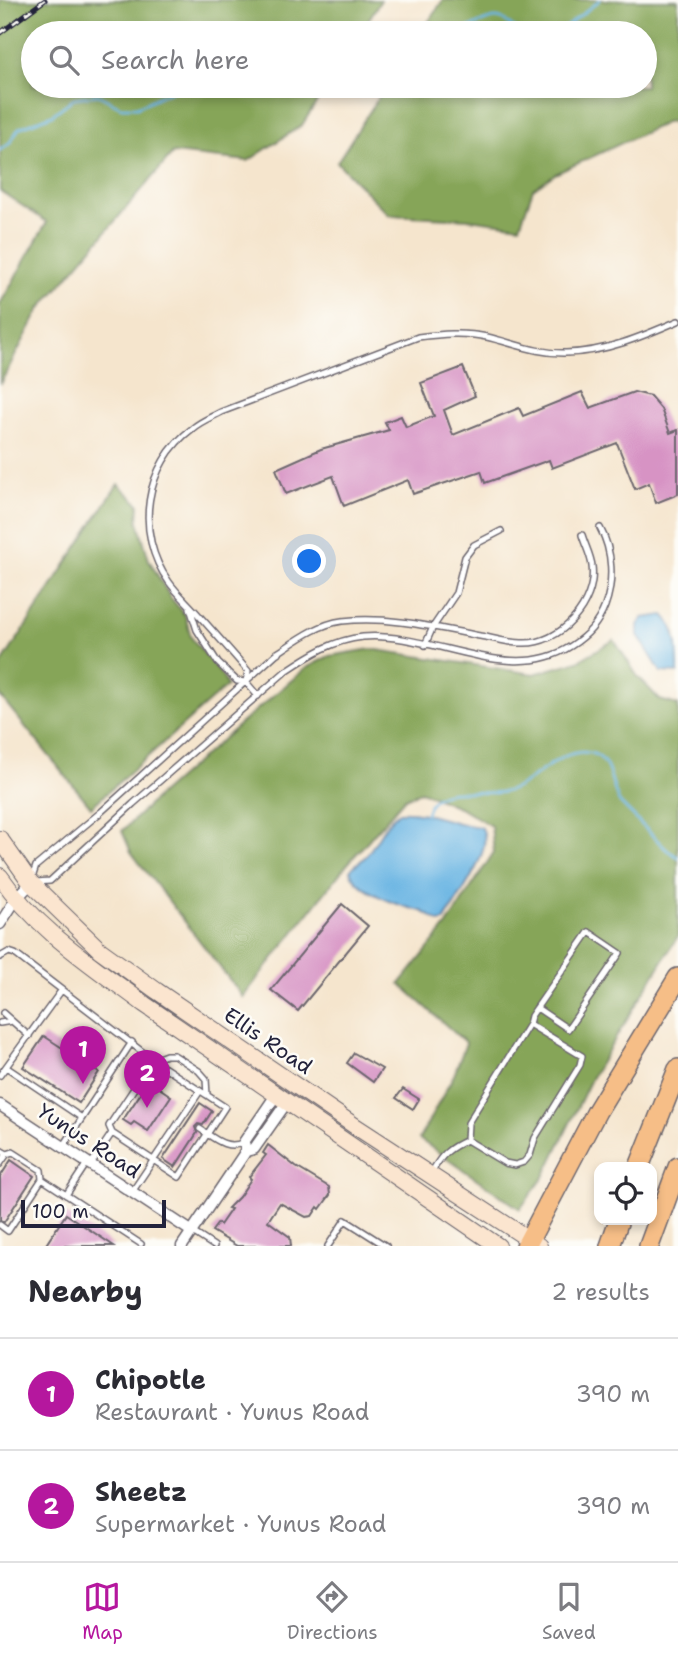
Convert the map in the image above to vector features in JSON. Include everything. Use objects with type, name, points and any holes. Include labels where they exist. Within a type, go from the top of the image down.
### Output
[{"type":"highway","points":[[532,1244],[597,1111],[678,978]]},
{"type":"highway","points":[[641,1162],[678,1069]]},
{"type":"highway","points":[[649,1246],[678,1167]]},
{"type":"highway","points":[[610,1246],[617,1225]]},
{"type":"main road","name":"Ellis Road","points":[[0,839],[31,883],[100,950],[532,1244]]},
{"type":"main road","name":"Ellis Road","points":[[0,876],[16,899],[63,944],[201,1043],[498,1246]]},
{"type":"main road","points":[[201,1043],[212,1041],[276,1078],[292,1082]]},
{"type":"main road","points":[[281,1098],[293,1096],[341,1125],[355,1126]]},
{"type":"street","points":[[0,924],[16,899],[31,883]]},
{"type":"street","points":[[0,906],[16,899]]},
{"type":"street","points":[[182,1246],[245,1146],[281,1098]]},
{"type":"street","name":"Yunus Road","points":[[0,1105],[191,1231]]},
{"type":"lane","points":[[246,682],[248,671],[170,583],[157,561],[149,536],[150,491],[158,467],[193,427],[221,412],[418,337],[447,333],[486,336],[524,348],[564,354],[609,349],[678,321]]},
{"type":"lane","points":[[582,535],[592,566],[590,590],[579,613],[546,640],[523,644],[377,619],[339,622],[303,635],[276,654],[122,793],[36,866],[31,883],[50,881],[133,804],[286,671],[313,652],[337,642],[365,637],[395,639],[524,663],[557,655],[598,624],[609,594],[611,573],[600,528]]},
{"type":"lane","points":[[425,645],[433,627],[456,593],[465,558],[474,545],[502,531]]},
{"type":"lane","points":[[189,604],[197,630],[218,663],[237,681],[246,682],[258,696]]},
{"type":"lane","points":[[122,793],[133,804]]},
{"type":"lane","points":[[467,1140],[468,1123],[537,1008],[589,932],[620,953],[568,1029],[537,1008]]},
{"type":"lane","points":[[1,956],[9,952],[15,954],[153,1060],[207,1096],[225,1107],[179,1177],[112,1133],[110,1126],[153,1060],[170,1055],[186,1062],[206,1079],[207,1096]]},
{"type":"lane","points":[[0,1075],[61,991]]},
{"type":"lane","points":[[3,1013],[29,1036]]},
{"type":"lane","points":[[0,1023],[12,1021]]},
{"type":"lane","points":[[467,1140],[505,1163],[524,1163],[530,1155],[535,1138],[580,1065],[582,1056],[529,1024]]},
{"type":"lane","points":[[63,1147],[132,1042]]},
{"type":"lane","points":[[6,1067],[82,1118]]},
{"type":"lane","points":[[132,1192],[176,1127],[185,1119],[189,1107],[200,1091]]},
{"type":"lane","points":[[189,1107],[195,1111]]},
{"type":"lane","points":[[207,1119],[214,1124]]},
{"type":"lane","points":[[176,1127],[182,1131]]},
{"type":"lane","points":[[200,1129],[226,1145],[245,1146]]},
{"type":"lane","points":[[66,1195],[112,1133]]},
{"type":"lane","points":[[170,1136],[176,1140]]},
{"type":"lane","points":[[194,1139],[201,1143]]},
{"type":"lane","points":[[430,1174],[442,1154],[450,1147],[467,1140]]},
{"type":"lane","points":[[163,1146],[170,1150]]},
{"type":"lane","points":[[188,1148],[195,1153]]},
{"type":"lane","points":[[0,1150],[7,1154]]},
{"type":"lane","points":[[0,1164],[7,1154],[13,1152],[41,1170],[42,1179],[8,1231],[0,1225]]},
{"type":"lane","points":[[181,1158],[189,1162]]},
{"type":"lane","points":[[42,1179],[141,1244]]},
{"type":"lane","points":[[337,1246],[329,1244],[345,1220],[386,1246]]},
{"type":"lane","points":[[191,1231],[214,1246]]},
{"type":"green space","points":[[0,0],[381,0],[368,21],[21,21],[21,98],[319,98],[302,125],[248,161],[173,153],[40,309],[0,384],[0,304],[47,222],[0,191]]},
{"type":"green space","points":[[443,0],[678,0],[678,126],[669,121],[555,174],[533,189],[520,226],[469,219],[389,215],[337,162],[378,98],[657,98],[657,21],[429,21]]},
{"type":"green space","points":[[118,484],[139,504],[138,521],[149,560],[170,597],[185,615],[191,637],[223,677],[227,686],[91,807],[0,696],[0,666]]},
{"type":"green space","points":[[614,640],[638,677],[660,700],[678,705],[678,936],[592,1077],[544,1177],[520,1209],[419,1139],[454,1075],[466,1043],[400,984],[447,925],[494,852],[491,826],[463,809],[421,791],[405,798],[345,867],[243,997],[131,852],[122,831],[255,711],[306,668],[329,656],[371,649],[534,674],[578,661]]},
{"type":"water","points":[[664,615],[675,634],[678,673],[661,672],[638,635],[638,625],[643,618]]},
{"type":"water","points":[[399,812],[420,813],[481,827],[484,847],[479,861],[444,921],[440,922],[423,912],[371,892],[355,879],[350,871],[368,853],[388,822]]},
{"type":"building","points":[[463,367],[475,396],[444,410],[453,435],[519,408],[523,416],[582,392],[590,408],[634,392],[650,396],[661,409],[670,433],[678,430],[678,494],[656,503],[649,483],[635,489],[617,443],[552,468],[549,460],[485,483],[481,471],[413,494],[408,480],[344,506],[333,476],[286,494],[276,469],[321,449],[389,430],[385,422],[401,416],[406,427],[434,416],[421,383]]},
{"type":"building","points":[[342,904],[368,926],[298,1011],[271,990]]},
{"type":"building","points":[[44,1036],[99,1072],[79,1103],[23,1067]]},
{"type":"building","points":[[354,1053],[382,1069],[373,1082],[347,1063]]},
{"type":"building","points":[[149,1081],[171,1096],[148,1131],[134,1122],[131,1125],[123,1120]]},
{"type":"building","points":[[403,1089],[419,1099],[413,1109],[396,1098]]},
{"type":"building","points":[[200,1103],[212,1111],[203,1125],[198,1124],[195,1127],[197,1133],[175,1167],[163,1159]]},
{"type":"building","points":[[268,1145],[296,1167],[329,1187],[330,1195],[320,1209],[318,1207],[312,1216],[306,1217],[280,1203],[268,1221],[290,1237],[291,1246],[237,1246],[212,1231],[218,1223],[220,1225],[231,1209],[228,1208],[251,1179],[249,1177],[266,1155],[263,1153]]},
{"type":"building","points":[[11,1160],[34,1176],[4,1222],[0,1220],[0,1177]]},
{"type":"building","points":[[66,1214],[114,1246],[45,1246]]},
{"type":"waterway","points":[[573,21],[600,0]]},
{"type":"waterway","points":[[485,21],[496,18],[506,21]]},
{"type":"waterway","points":[[0,150],[9,144],[19,128],[52,115],[74,98]]},
{"type":"waterway","points":[[104,98],[121,107],[137,107],[156,98]]},
{"type":"waterway","points":[[426,814],[438,796],[447,793],[493,793],[514,789],[567,755],[591,753],[598,756],[607,767],[620,803],[667,850],[678,857]]},
{"type":"railway","points":[[0,33],[45,0]]},
{"type":"place","name":"Chipotle","points":[[83,1084]]},
{"type":"place","name":"Sheetz","points":[[147,1108]]}]
